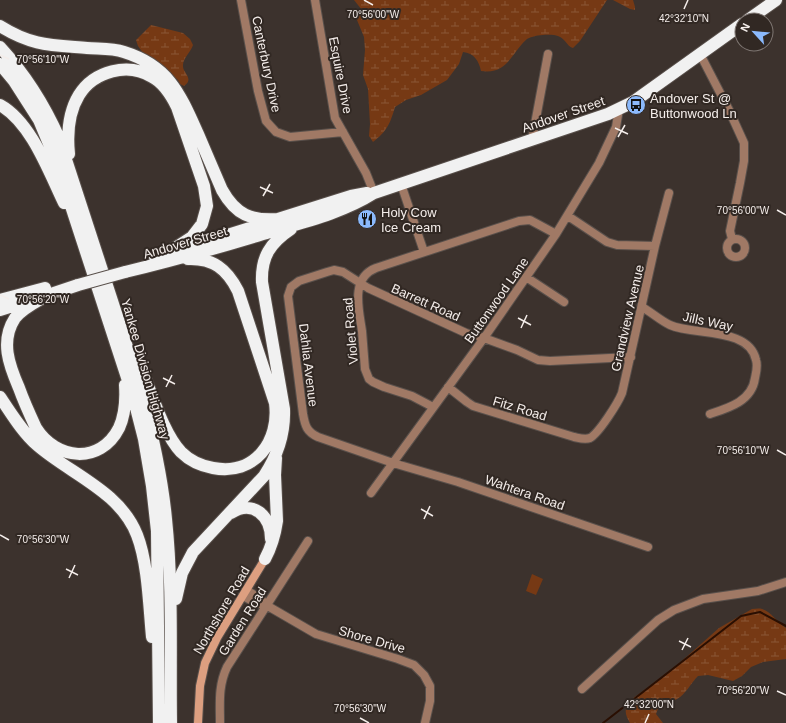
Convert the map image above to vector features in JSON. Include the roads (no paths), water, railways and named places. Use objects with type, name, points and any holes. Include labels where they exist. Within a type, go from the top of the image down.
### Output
[{"type":"highway","points":[[759,12],[776,0]]},
{"type":"highway","points":[[0,26],[18,37],[38,44],[115,50],[139,57],[146,61],[173,84],[182,99],[222,190],[230,204],[236,210],[251,218],[259,220],[279,219]]},
{"type":"highway","name":"Andover Street","points":[[0,300],[305,222],[346,207],[374,193],[603,116],[633,102],[734,30]]},
{"type":"highway","name":"Yankee Division Highway","points":[[0,47],[26,78],[50,117],[59,138],[143,400],[162,488],[170,565],[171,723]]},
{"type":"highway","name":"Yankee Division Highway","points":[[0,64],[14,81],[27,101],[39,120],[49,141],[117,347],[146,447],[153,493],[158,555],[159,723]]},
{"type":"highway","points":[[77,191],[69,154],[68,134],[72,110],[79,96],[88,84],[113,71],[137,71],[152,77],[164,87],[174,100],[177,107],[204,186],[206,206],[202,224],[192,237],[157,261]]},
{"type":"highway","points":[[0,105],[19,119],[31,137],[82,240]]},
{"type":"highway","name":"Andover Street","points":[[157,261],[351,196],[374,193]]},
{"type":"highway","points":[[170,672],[175,603],[180,576],[193,552],[224,517],[264,476],[273,462],[277,452],[284,428],[284,409],[262,282],[263,262],[270,247],[284,234],[305,222]]},
{"type":"highway","points":[[115,310],[147,381],[164,425],[170,437],[181,452],[206,467],[228,469],[249,463],[262,452],[268,445],[275,430],[275,403],[234,283],[223,270],[209,262],[202,260],[157,261]]},
{"type":"highway","name":"Andover Street","points":[[0,310],[48,295],[77,281]]},
{"type":"highway","points":[[0,292],[35,291]]},
{"type":"highway","points":[[48,295],[21,312],[15,318],[6,335],[5,344],[8,363],[36,428],[40,435],[52,446],[65,452],[79,454],[87,453],[102,446],[115,434],[123,415],[126,394],[117,347]]},
{"type":"highway","points":[[0,397],[15,419],[36,444],[112,499],[124,511],[133,525],[140,543],[144,561],[159,707]]},
{"type":"highway","points":[[265,558],[271,548],[276,530],[275,468],[277,452]]},
{"type":"highway","points":[[224,517],[241,508],[254,509],[264,517],[270,528],[271,534],[270,546],[265,558]]},
{"type":"street","name":"Canterbury Drive","points":[[241,0],[258,91],[266,121],[276,132],[290,137],[343,132]]},
{"type":"street","name":"Esquire Drive","points":[[315,0],[335,118],[366,173],[374,193]]},
{"type":"street","points":[[532,140],[548,54]]},
{"type":"street","points":[[700,54],[724,99],[744,143],[744,161],[730,232],[732,239]]},
{"type":"street","name":"Buttonwood Lane","points":[[371,493],[484,338],[568,216],[599,163],[610,140],[618,122],[619,109]]},
{"type":"street","points":[[401,184],[424,252]]},
{"type":"street","name":"Grandview Avenue","points":[[589,438],[596,432],[618,403],[624,386],[655,246],[669,193]]},
{"type":"street","points":[[568,216],[607,242],[617,246],[655,246]]},
{"type":"street","name":"Violet Road","points":[[433,407],[412,396],[378,384],[369,379],[365,369],[358,298],[360,283],[364,276],[370,270],[525,220],[530,220],[556,234]]},
{"type":"street","name":"Dahlia Avenue","points":[[360,283],[343,272],[334,270],[299,281],[294,284],[289,291],[288,296],[304,422],[310,433],[318,438],[393,463]]},
{"type":"street","points":[[526,277],[564,302]]},
{"type":"street","name":"Barrett Road","points":[[360,283],[384,296],[466,333],[484,338],[544,361],[631,357]]},
{"type":"street","name":"Jills Way","points":[[642,306],[670,325],[698,332],[729,336],[750,346],[756,360],[752,390],[730,407],[710,414]]},
{"type":"street","name":"Fitz Road","points":[[448,386],[473,406],[574,437],[589,438]]},
{"type":"street","name":"Wahtera Road","points":[[393,463],[458,482],[648,547]]},
{"type":"street","name":"Garden Road","points":[[220,723],[219,696],[222,677],[266,605],[308,541]]},
{"type":"street","name":"Northshore Road","points":[[198,723],[200,679],[205,663],[212,646],[265,558]]},
{"type":"street","points":[[582,689],[658,620],[674,610],[703,599],[758,591],[786,582]]},
{"type":"street","name":"Shore Drive","points":[[245,593],[256,603],[266,605],[316,634],[414,665],[424,675],[430,686],[430,701],[425,723]]},
{"type":"waterway","points":[[603,723],[741,616],[760,612],[786,626]]},
{"type":"place","name":"Andover St @ Buttonwood Ln","points":[[636,105]]},
{"type":"place","name":"Holy Cow Ice Cream","points":[[367,219]]}]
